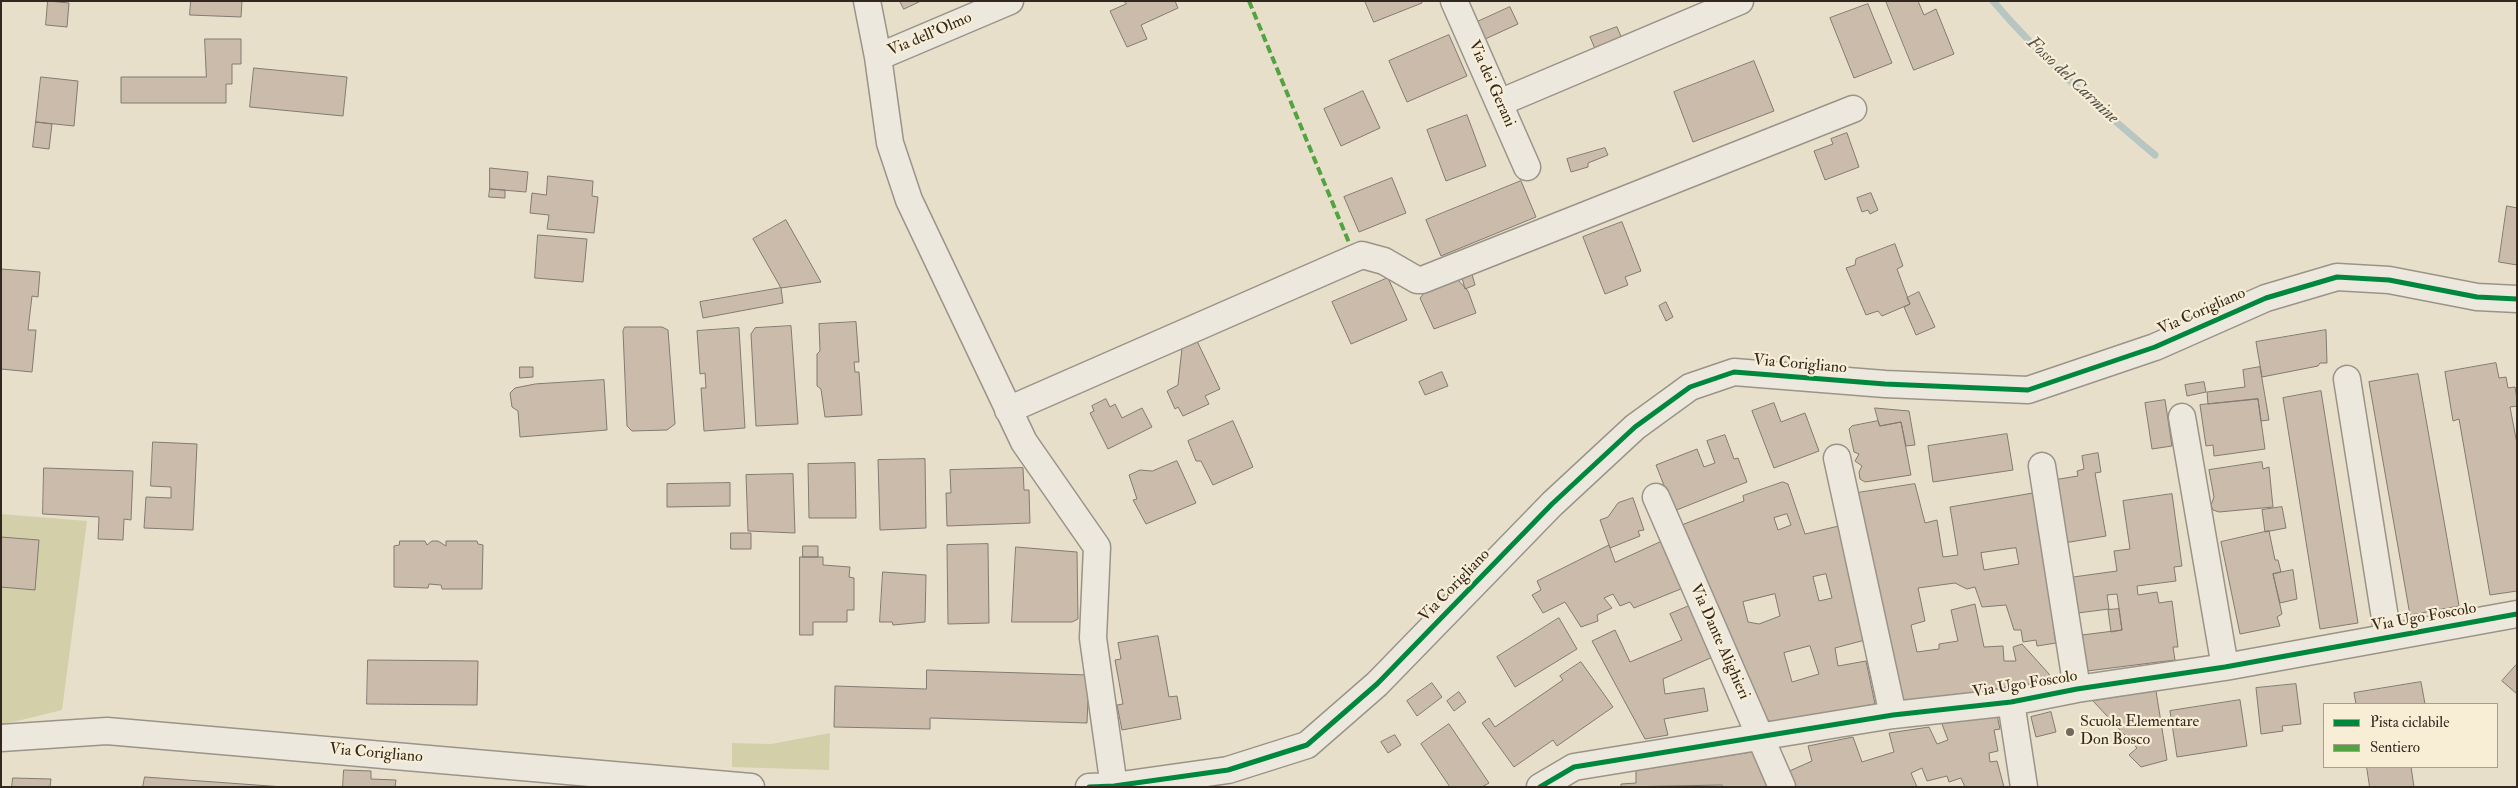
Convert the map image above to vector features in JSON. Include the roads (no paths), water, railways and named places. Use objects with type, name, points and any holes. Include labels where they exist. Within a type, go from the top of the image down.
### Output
[{"type":"street","points":[[867,1],[878,57],[890,143],[909,200],[1024,442],[1097,547],[1093,638],[1114,787]]},
{"type":"street","name":"Via dell'Olmo","points":[[878,57],[1010,1]]},
{"type":"street","name":"Via dei Gerani","points":[[1454,1],[1527,167]]},
{"type":"street","points":[[1499,103],[1740,1]]},
{"type":"street","points":[[1008,410],[1362,255],[1384,261],[1417,280],[1422,280],[1853,109]]},
{"type":"street","name":"Via Corigliano","points":[[1089,787],[1114,787],[1228,770],[1307,745],[1377,684],[1552,504],[1635,427],[1690,387],[1734,372],[1885,384],[2028,390],[2155,347],[2266,298],[2337,277],[2389,280],[2478,297],[2517,299]]},
{"type":"street","points":[[2347,379],[2388,637]]},
{"type":"street","points":[[2182,417],[2225,668]]},
{"type":"street","points":[[1838,458],[1893,715]]},
{"type":"street","points":[[2042,466],[2077,689]]},
{"type":"street","name":"Via Dante Alighieri","points":[[1656,497],[1782,787]]},
{"type":"street","name":"Via Ugo Foscolo","points":[[1540,787],[1574,767],[1893,715],[2011,702],[2077,689],[2225,668],[2517,614]]},
{"type":"street","points":[[2011,702],[2024,787]]},
{"type":"street","name":"Via Corigliano","points":[[1,738],[47,733],[107,731],[561,779],[751,787]]},
{"type":"waterway","name":"Fosso del Carmine","points":[[1993,1],[2051,63],[2155,155]]},
{"type":"place","name":"Scuola Elementare Don Bosco","points":[[2070,732]]}]
